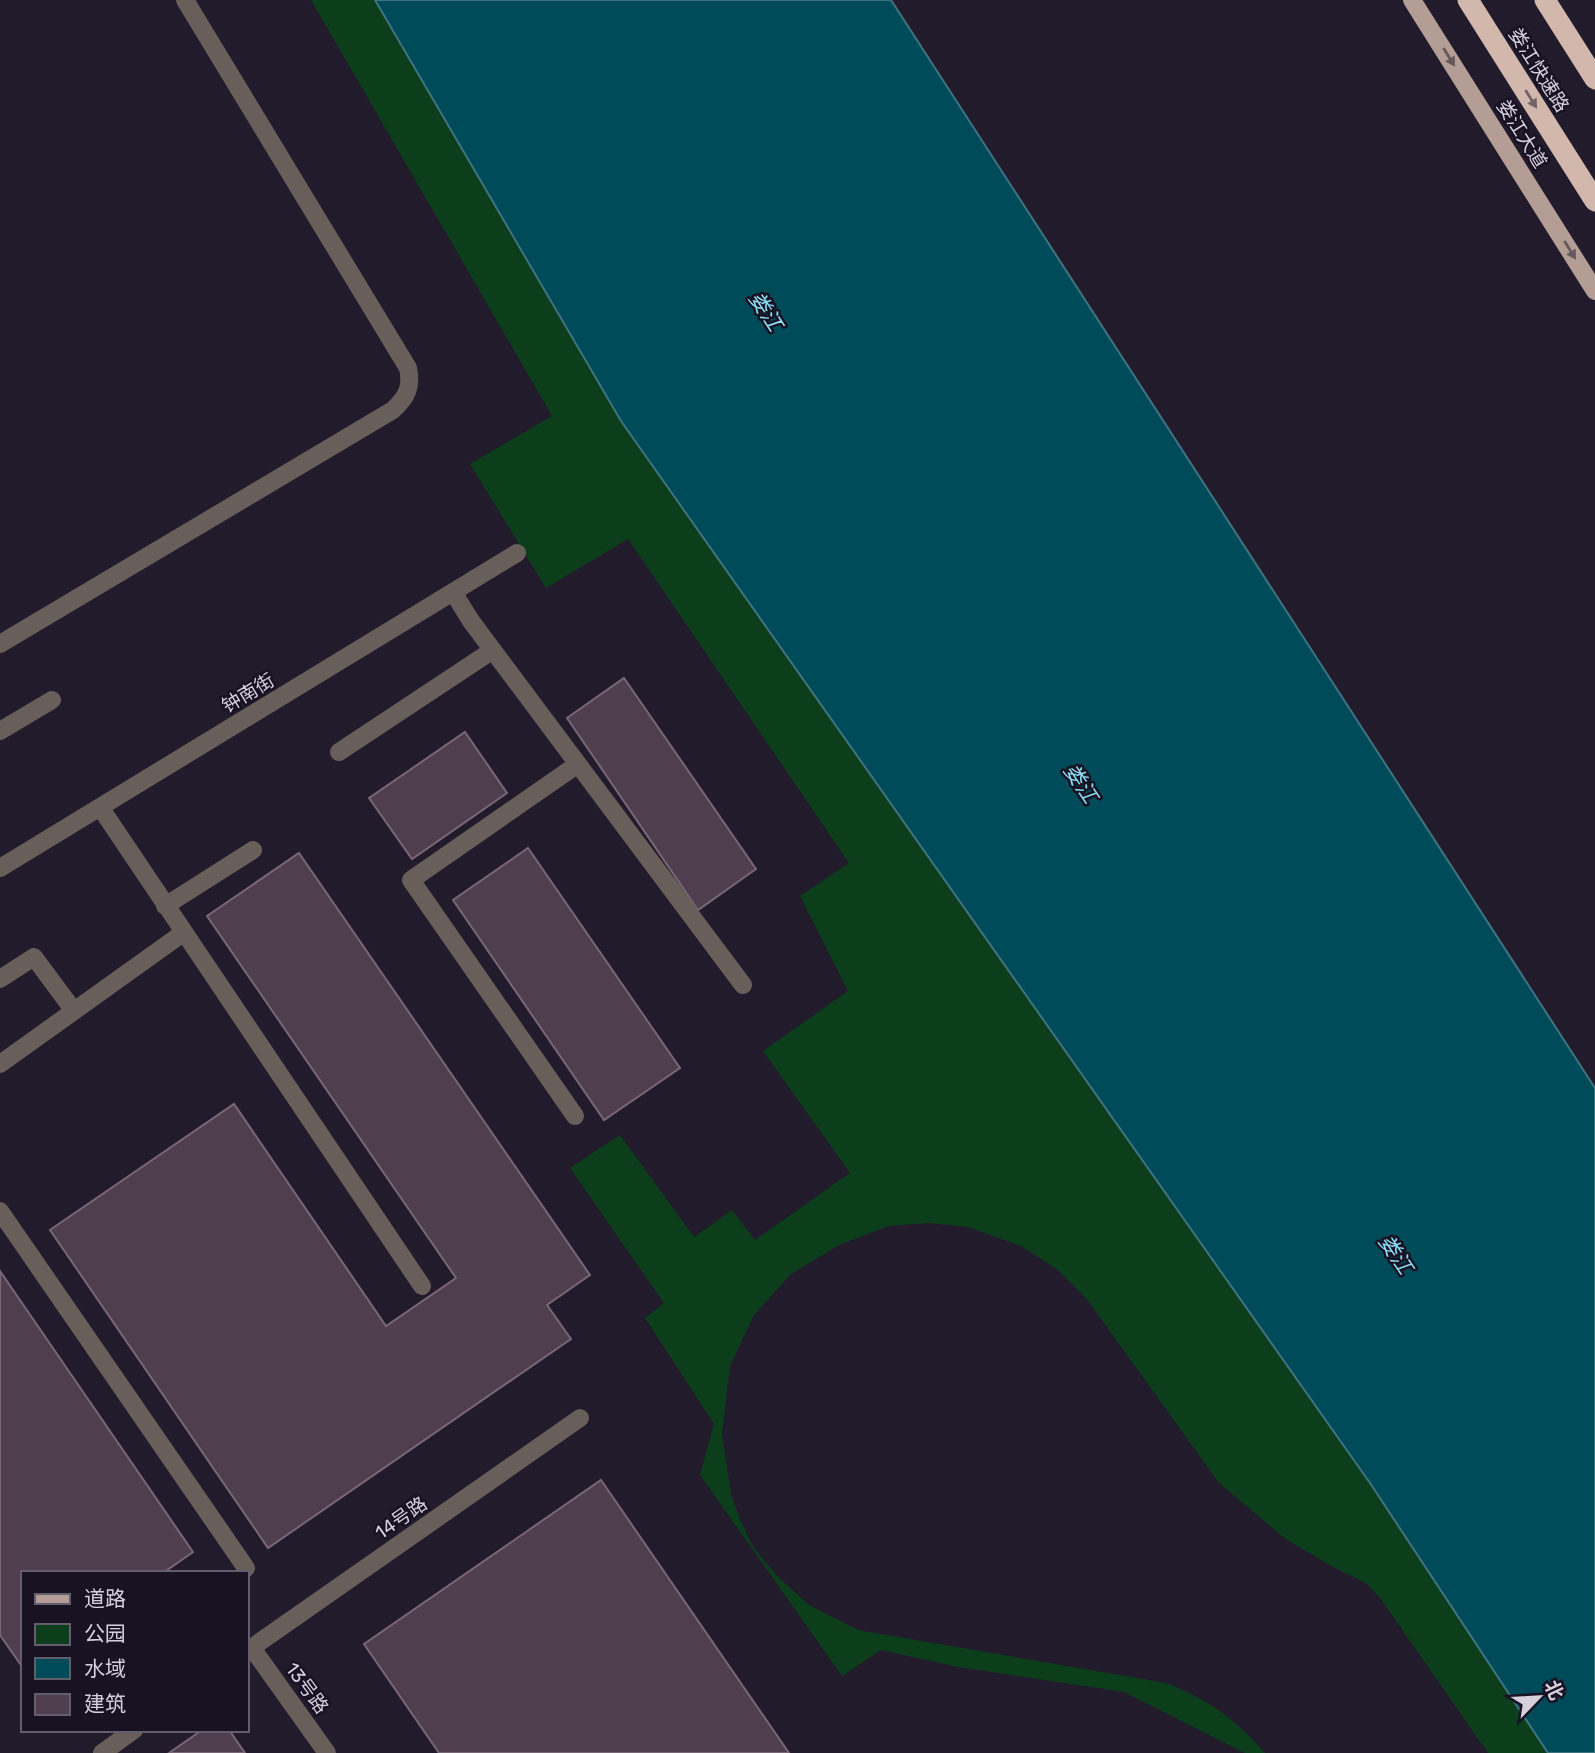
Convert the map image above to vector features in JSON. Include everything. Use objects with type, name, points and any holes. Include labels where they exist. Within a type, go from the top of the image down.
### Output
[{"type":"highway","name":"娄江快速路","points":[[1468,0],[1595,201]]},
{"type":"highway","points":[[1545,0],[1595,79]]},
{"type":"main road","name":"娄江大道","points":[[1412,0],[1595,291]]},
{"type":"street","points":[[0,644],[393,410],[405,399],[411,383],[408,368],[185,0]]},
{"type":"street","name":"钟南街","points":[[0,869],[517,553]]},
{"type":"street","points":[[453,592],[493,650],[743,985]]},
{"type":"street","points":[[338,752],[493,650]]},
{"type":"street","points":[[0,732],[52,700]]},
{"type":"street","points":[[575,1116],[411,880],[578,764]]},
{"type":"street","points":[[100,807],[422,1286]]},
{"type":"street","points":[[165,906],[253,850]]},
{"type":"street","points":[[0,1063],[183,933]]},
{"type":"street","points":[[0,979],[34,957],[74,1011]]},
{"type":"street","points":[[0,1211],[246,1568]]},
{"type":"street","name":"14号路","points":[[249,1650],[580,1418]]},
{"type":"street","name":"13号路","points":[[249,1650],[327,1753]]},
{"type":"street","points":[[102,1753],[131,1732]]},
{"type":"green space","points":[[311,0],[375,0],[621,421],[1370,1483],[1548,1753],[1488,1753],[1380,1598],[1366,1583],[1287,1540],[1219,1483],[1086,1298],[1058,1270],[1021,1246],[968,1227],[928,1223],[889,1226],[839,1245],[791,1274],[754,1315],[730,1366],[722,1434],[731,1494],[754,1548],[777,1576],[809,1605],[858,1630],[1166,1683],[1220,1711],[1265,1753],[1245,1753],[1124,1692],[958,1667],[881,1650],[842,1676],[700,1475],[714,1424],[645,1318],[664,1303],[570,1168],[620,1135],[694,1237],[732,1210],[755,1240],[850,1173],[763,1051],[848,991],[800,896],[849,863],[628,539],[546,588],[470,464],[552,416]]},
{"type":"water","name":"娄江","points":[[375,0],[891,0],[1595,1088],[1595,1753],[1548,1753],[1370,1483],[621,421]]},
{"type":"building","points":[[624,678],[756,869],[698,910],[567,718]]},
{"type":"building","points":[[465,732],[507,793],[412,859],[369,798]]},
{"type":"building","points":[[528,848],[680,1068],[604,1120],[453,900]]},
{"type":"building","points":[[299,853],[590,1275],[547,1305],[571,1339],[268,1548],[50,1230],[234,1104],[386,1326],[456,1278],[207,916]]},
{"type":"building","points":[[0,1271],[193,1552],[166,1571],[21,1571],[21,1665],[0,1635]]},
{"type":"building","points":[[601,1480],[789,1753],[439,1753],[364,1644]]},
{"type":"building","points":[[199,1732],[230,1732],[245,1753],[169,1753]]}]
